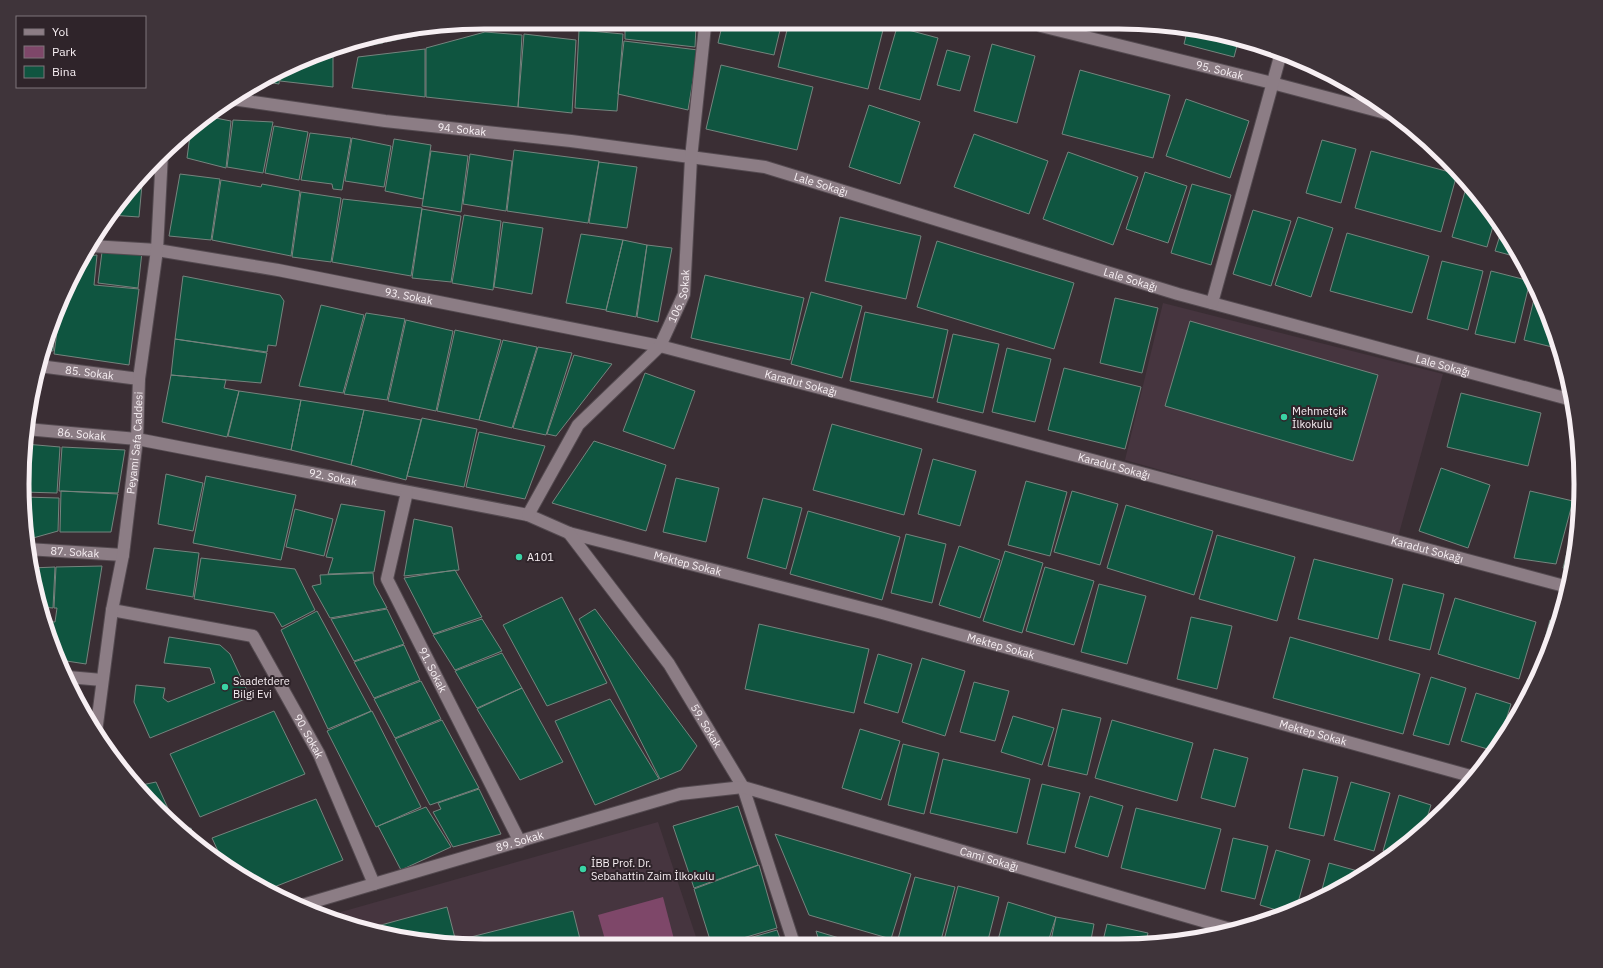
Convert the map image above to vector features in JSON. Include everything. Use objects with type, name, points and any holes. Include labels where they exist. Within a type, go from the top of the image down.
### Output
[{"type":"street","name":"106. Sokak","points":[[528,515],[578,425],[660,346],[684,294],[691,158],[705,29]]},
{"type":"street","name":"95. Sokak","points":[[1053,29],[1272,83],[1380,111]]},
{"type":"street","points":[[1212,303],[1279,59]]},
{"type":"street","name":"94. Sokak","points":[[240,100],[384,121],[571,141],[691,158]]},
{"type":"street","name":"Lale Sokağı","points":[[691,158],[765,166],[1212,303],[1566,398]]},
{"type":"street","name":"Peyami Safa Caddesi","points":[[97,723],[112,610],[123,555],[137,439],[139,379],[157,250],[162,163]]},
{"type":"street","name":"93. Sokak","points":[[96,246],[157,250],[278,270],[660,346]]},
{"type":"street","name":"Karadut Sokağı","points":[[660,346],[908,410],[1562,585]]},
{"type":"street","name":"85. Sokak","points":[[45,367],[139,379]]},
{"type":"street","name":"86. Sokak","points":[[33,430],[137,439]]},
{"type":"street","name":"92. Sokak","points":[[137,439],[528,515]]},
{"type":"street","name":"91. Sokak","points":[[407,492],[387,579],[520,842]]},
{"type":"street","name":"Mektep Sokak","points":[[528,515],[569,533],[882,613],[1468,775]]},
{"type":"street","name":"59. Sokak","points":[[569,533],[669,664],[743,786],[792,939]]},
{"type":"street","name":"87. Sokak","points":[[34,549],[123,555]]},
{"type":"street","name":"90. Sokak","points":[[112,610],[253,636],[319,754],[374,884]]},
{"type":"street","points":[[72,676],[102,680]]},
{"type":"street","name":"89. Sokak","points":[[308,903],[680,794],[743,786]]},
{"type":"street","name":"Cami Sokağı","points":[[743,786],[1224,926]]},
{"type":"shaded area","name":"Mehmetçik İlkokulu","points":[[1163,303],[1443,374],[1398,537],[1125,460]]},
{"type":"shaded area","name":"İBB Prof. Dr. Sebahattin Zaim İlkokulu","points":[[658,822],[697,939],[454,938],[395,930],[335,914]]},
{"type":"green space","points":[[663,897],[674,939],[605,939],[598,915]]},
{"type":"building","points":[[625,29],[696,29],[695,47],[625,39]]},
{"type":"building","points":[[721,29],[780,29],[774,55],[718,43]]},
{"type":"building","points":[[787,29],[883,29],[868,89],[778,67]]},
{"type":"building","points":[[896,29],[904,29],[938,38],[920,100],[879,89]]},
{"type":"building","points":[[579,30],[623,34],[617,111],[575,108]]},
{"type":"building","points":[[437,32],[386,42],[386,40],[395,38]]},
{"type":"building","points":[[485,32],[522,35],[518,107],[426,97],[426,48]]},
{"type":"building","points":[[524,34],[576,40],[572,113],[518,107]]},
{"type":"building","points":[[1186,34],[1237,45],[1234,57],[1184,44]]},
{"type":"building","points":[[383,41],[383,43],[354,48]]},
{"type":"building","points":[[624,41],[698,50],[688,110],[618,94]]},
{"type":"building","points":[[992,44],[1035,56],[1017,123],[974,111]]},
{"type":"building","points":[[425,49],[425,97],[352,88],[358,57]]},
{"type":"building","points":[[947,50],[970,56],[960,91],[937,85]]},
{"type":"building","points":[[333,55],[333,87],[280,81],[280,77],[283,76]]},
{"type":"building","points":[[721,65],[813,87],[797,150],[706,129]]},
{"type":"building","points":[[1080,70],[1170,95],[1153,158],[1062,134]]},
{"type":"building","points":[[279,78],[279,84],[270,83]]},
{"type":"building","points":[[1186,99],[1249,121],[1230,178],[1166,156]]},
{"type":"building","points":[[869,105],[920,122],[900,184],[849,167]]},
{"type":"building","points":[[214,118],[231,121],[226,168],[187,158],[190,137]]},
{"type":"building","points":[[233,120],[273,122],[263,173],[227,167]]},
{"type":"building","points":[[274,126],[308,132],[299,180],[265,173]]},
{"type":"building","points":[[310,133],[351,138],[342,190],[333,189],[332,184],[301,180]]},
{"type":"building","points":[[974,134],[1048,161],[1029,214],[954,187]]},
{"type":"building","points":[[352,138],[391,146],[384,187],[345,181]]},
{"type":"building","points":[[394,139],[431,145],[423,199],[385,191]]},
{"type":"building","points":[[1322,140],[1356,149],[1341,203],[1306,193]]},
{"type":"building","points":[[514,150],[599,161],[588,223],[507,211]]},
{"type":"building","points":[[431,151],[468,156],[461,212],[422,206]]},
{"type":"building","points":[[1371,151],[1450,172],[1456,178],[1441,232],[1355,208]]},
{"type":"building","points":[[1068,152],[1138,177],[1113,245],[1043,219]]},
{"type":"building","points":[[470,154],[512,161],[506,211],[463,204]]},
{"type":"building","points":[[599,162],[637,167],[627,228],[589,223]]},
{"type":"building","points":[[1145,172],[1187,186],[1168,243],[1126,229]]},
{"type":"building","points":[[180,174],[220,179],[211,240],[169,236]]},
{"type":"building","points":[[221,180],[261,187],[262,184],[300,191],[291,256],[212,240]]},
{"type":"building","points":[[142,184],[139,217],[117,215]]},
{"type":"building","points":[[1192,184],[1231,195],[1211,265],[1171,253]]},
{"type":"building","points":[[1466,190],[1493,226],[1487,247],[1452,237]]},
{"type":"building","points":[[301,192],[341,198],[331,262],[292,257]]},
{"type":"building","points":[[343,199],[422,208],[411,276],[332,262]]},
{"type":"building","points":[[422,209],[461,216],[451,282],[412,278]]},
{"type":"building","points":[[1253,210],[1291,221],[1271,286],[1233,274]]},
{"type":"building","points":[[464,215],[501,221],[493,290],[452,283]]},
{"type":"building","points":[[840,217],[921,236],[906,299],[825,281]]},
{"type":"building","points":[[1298,217],[1333,228],[1311,297],[1275,285]]},
{"type":"building","points":[[503,222],[543,228],[532,294],[494,287]]},
{"type":"building","points":[[1347,233],[1429,256],[1412,313],[1330,291]]},
{"type":"building","points":[[581,234],[623,240],[606,310],[566,303]]},
{"type":"building","points":[[1500,236],[1512,256],[1495,251]]},
{"type":"building","points":[[623,240],[647,245],[636,317],[606,311]]},
{"type":"building","points":[[937,241],[1074,283],[1054,349],[917,307]]},
{"type":"building","points":[[647,245],[672,248],[658,322],[637,317]]},
{"type":"building","points":[[102,252],[142,252],[138,288],[98,283]]},
{"type":"building","points":[[97,255],[94,285],[139,289],[129,365],[54,354],[58,326],[76,283],[90,256]]},
{"type":"building","points":[[1442,261],[1483,271],[1468,330],[1427,319]]},
{"type":"building","points":[[1491,271],[1525,280],[1529,287],[1515,343],[1475,334]]},
{"type":"building","points":[[705,275],[804,298],[790,360],[691,338]]},
{"type":"building","points":[[183,276],[280,295],[284,301],[276,346],[268,345],[267,352],[175,339]]},
{"type":"building","points":[[811,292],[862,306],[842,378],[791,364]]},
{"type":"building","points":[[1115,298],[1158,308],[1142,373],[1100,363]]},
{"type":"building","points":[[1534,299],[1553,347],[1524,340]]},
{"type":"building","points":[[321,305],[364,315],[343,393],[299,386]]},
{"type":"building","points":[[865,312],[948,330],[933,398],[850,381]]},
{"type":"building","points":[[366,313],[405,319],[387,400],[344,394]]},
{"type":"building","points":[[406,320],[453,331],[436,411],[388,401]]},
{"type":"building","points":[[1190,321],[1378,375],[1353,461],[1165,406]]},
{"type":"building","points":[[455,330],[501,340],[479,420],[437,411]]},
{"type":"building","points":[[55,333],[53,351],[49,351]]},
{"type":"building","points":[[953,334],[999,344],[983,413],[937,402]]},
{"type":"building","points":[[175,339],[267,353],[261,383],[171,375]]},
{"type":"building","points":[[503,340],[537,347],[512,428],[479,420]]},
{"type":"building","points":[[538,347],[572,353],[546,435],[513,428]]},
{"type":"building","points":[[1007,348],[1051,359],[1035,422],[992,412]]},
{"type":"building","points":[[574,355],[612,364],[556,436],[547,434]]},
{"type":"building","points":[[1064,368],[1141,387],[1125,449],[1048,430]]},
{"type":"building","points":[[645,373],[695,391],[674,449],[623,431]]},
{"type":"building","points":[[171,375],[226,380],[224,388],[239,391],[227,437],[162,422]]},
{"type":"building","points":[[239,391],[301,400],[291,450],[228,436]]},
{"type":"building","points":[[1461,393],[1541,413],[1528,466],[1447,447]]},
{"type":"building","points":[[301,400],[364,410],[351,465],[291,450]]},
{"type":"building","points":[[364,410],[421,420],[406,480],[351,465]]},
{"type":"building","points":[[422,418],[477,429],[464,487],[407,476]]},
{"type":"building","points":[[832,424],[922,449],[904,515],[813,490]]},
{"type":"building","points":[[479,432],[545,446],[525,499],[466,487]]},
{"type":"building","points":[[594,441],[666,465],[646,531],[552,503]]},
{"type":"building","points":[[31,445],[60,447],[57,493],[29,492]]},
{"type":"building","points":[[62,447],[125,450],[118,493],[59,491]]},
{"type":"building","points":[[933,459],[976,471],[960,526],[918,514]]},
{"type":"building","points":[[1441,468],[1490,485],[1468,548],[1419,531]]},
{"type":"building","points":[[166,474],[203,483],[193,531],[158,524]]},
{"type":"building","points":[[206,476],[296,495],[281,560],[193,543]]},
{"type":"building","points":[[676,478],[719,488],[706,542],[663,532]]},
{"type":"building","points":[[1026,481],[1067,492],[1050,556],[1008,545]]},
{"type":"building","points":[[61,491],[118,494],[111,532],[60,532]]},
{"type":"building","points":[[1072,491],[1118,504],[1100,565],[1054,552]]},
{"type":"building","points":[[1530,491],[1573,501],[1556,564],[1514,558]]},
{"type":"building","points":[[29,497],[59,498],[58,531],[33,538]]},
{"type":"building","points":[[763,498],[802,508],[786,569],[747,558]]},
{"type":"building","points":[[341,504],[385,511],[374,572],[328,574],[333,558],[326,557]]},
{"type":"building","points":[[1126,505],[1213,531],[1194,595],[1107,568]]},
{"type":"building","points":[[295,509],[333,519],[324,556],[286,547]]},
{"type":"building","points":[[808,511],[900,537],[882,600],[790,574]]},
{"type":"building","points":[[414,519],[452,527],[459,570],[404,576]]},
{"type":"building","points":[[906,534],[946,544],[932,603],[891,593]]},
{"type":"building","points":[[1217,535],[1295,557],[1277,621],[1199,599]]},
{"type":"building","points":[[1570,539],[1566,569],[1563,568]]},
{"type":"building","points":[[959,546],[1000,560],[980,618],[939,605]]},
{"type":"building","points":[[154,548],[199,553],[193,597],[146,589]]},
{"type":"building","points":[[1005,551],[1043,563],[1022,633],[983,621]]},
{"type":"building","points":[[201,558],[295,569],[315,610],[282,627],[274,613],[194,599]]},
{"type":"building","points":[[1314,559],[1393,579],[1378,639],[1298,619]]},
{"type":"building","points":[[102,566],[86,664],[65,661],[53,630],[51,622],[55,622],[57,608],[54,608],[56,567]]},
{"type":"building","points":[[55,567],[53,608],[47,607],[37,568]]},
{"type":"building","points":[[1045,567],[1094,581],[1074,645],[1026,631]]},
{"type":"building","points":[[455,570],[482,617],[433,634],[404,578]]},
{"type":"building","points":[[373,573],[374,584],[387,608],[330,618],[312,586],[321,584],[320,575]]},
{"type":"building","points":[[1099,584],[1146,596],[1127,664],[1081,652]]},
{"type":"building","points":[[1403,584],[1444,594],[1430,650],[1389,640]]},
{"type":"building","points":[[562,597],[607,683],[547,706],[503,625]]},
{"type":"building","points":[[1455,598],[1536,622],[1519,679],[1438,654]]},
{"type":"building","points":[[387,609],[404,644],[354,661],[331,619]]},
{"type":"building","points":[[595,609],[697,746],[681,770],[660,779],[579,619]]},
{"type":"building","points":[[317,611],[371,711],[328,729],[281,630]]},
{"type":"building","points":[[1191,617],[1232,626],[1217,689],[1177,679]]},
{"type":"building","points":[[482,619],[502,651],[455,670],[433,635]]},
{"type":"building","points":[[1550,620],[1553,621],[1541,653]]},
{"type":"building","points":[[759,624],[869,649],[854,713],[745,689]]},
{"type":"building","name":"Saadetdere Bilgi Evi","points":[[169,637],[220,645],[230,654],[250,697],[150,738],[134,702],[136,685],[165,688],[163,698],[168,702],[215,683],[210,668],[164,663]]},
{"type":"building","points":[[1290,637],[1420,674],[1403,734],[1273,698]]},
{"type":"building","points":[[404,645],[420,680],[374,698],[354,662]]},
{"type":"building","points":[[502,653],[522,688],[477,708],[455,671]]},
{"type":"building","points":[[878,654],[912,664],[898,713],[864,703]]},
{"type":"building","points":[[922,658],[965,671],[945,736],[902,722]]},
{"type":"building","points":[[1431,677],[1466,688],[1449,745],[1413,735]]},
{"type":"building","points":[[421,681],[441,719],[395,738],[374,699]]},
{"type":"building","points":[[974,682],[1009,691],[995,741],[960,732]]},
{"type":"building","points":[[522,688],[563,762],[520,780],[477,709]]},
{"type":"building","points":[[1476,693],[1511,704],[1504,726],[1488,749],[1461,741]]},
{"type":"building","points":[[610,699],[659,779],[595,805],[555,721]]},
{"type":"building","points":[[1062,709],[1101,718],[1087,775],[1048,766]]},
{"type":"building","points":[[274,711],[305,774],[200,817],[170,754]]},
{"type":"building","points":[[372,711],[421,807],[376,827],[327,731]]},
{"type":"building","points":[[1013,716],[1054,728],[1042,765],[1001,752]]},
{"type":"building","points":[[442,720],[479,788],[430,805],[395,739]]},
{"type":"building","points":[[1112,720],[1193,743],[1177,801],[1095,778]]},
{"type":"building","points":[[860,729],[900,741],[881,800],[842,788]]},
{"type":"building","points":[[903,744],[939,753],[924,814],[888,805]]},
{"type":"building","points":[[1214,749],[1248,758],[1235,807],[1201,798]]},
{"type":"building","points":[[943,759],[1030,779],[1017,833],[930,813]]},
{"type":"building","points":[[1303,769],[1338,777],[1324,836],[1289,828]]},
{"type":"building","points":[[156,782],[170,814],[162,806],[143,785]]},
{"type":"building","points":[[1351,782],[1390,793],[1374,851],[1334,840]]},
{"type":"building","points":[[1042,784],[1080,793],[1065,853],[1027,844]]},
{"type":"building","points":[[479,789],[501,834],[453,847],[433,812],[441,809],[438,803]]},
{"type":"building","points":[[1399,795],[1431,805],[1427,819],[1396,845],[1387,852],[1383,851]]},
{"type":"building","points":[[1090,796],[1123,806],[1108,857],[1075,847]]},
{"type":"building","points":[[316,799],[343,860],[274,887],[256,878],[219,854],[212,838]]},
{"type":"building","points":[[738,806],[758,865],[694,888],[673,826]]},
{"type":"building","points":[[426,807],[451,847],[401,870],[378,826]]},
{"type":"building","points":[[1136,808],[1221,829],[1205,889],[1121,868]]},
{"type":"building","points":[[775,834],[911,874],[891,939],[809,915]]},
{"type":"building","points":[[1233,838],[1268,846],[1255,899],[1221,891]]},
{"type":"building","points":[[1276,850],[1310,860],[1298,902],[1277,910],[1260,905]]},
{"type":"building","points":[[1329,863],[1358,871],[1346,878],[1322,891]]},
{"type":"building","points":[[759,865],[777,928],[740,939],[710,939],[694,889]]},
{"type":"building","points":[[915,877],[955,887],[941,939],[898,939]]},
{"type":"building","points":[[958,886],[999,897],[988,939],[944,939]]},
{"type":"building","points":[[1008,902],[1056,917],[1049,939],[998,939]]},
{"type":"building","points":[[447,907],[455,938],[425,935],[378,926]]},
{"type":"building","points":[[573,911],[580,939],[484,939],[467,938]]},
{"type":"building","points":[[1056,917],[1094,924],[1091,939],[1051,939]]},
{"type":"building","points":[[1107,924],[1148,933],[1147,938],[1103,939]]},
{"type":"building","points":[[777,930],[780,939],[746,939]]},
{"type":"building","points":[[816,931],[842,939],[818,939]]},
{"type":"place","name":"Mehmetçik İlkokulu","points":[[1284,417]]},
{"type":"place","name":"A101","points":[[519,557]]},
{"type":"place","name":"Saadetdere Bilgi Evi","points":[[225,687]]},
{"type":"place","name":"İBB Prof. Dr. Sebahattin Zaim İlkokulu","points":[[583,869]]}]
